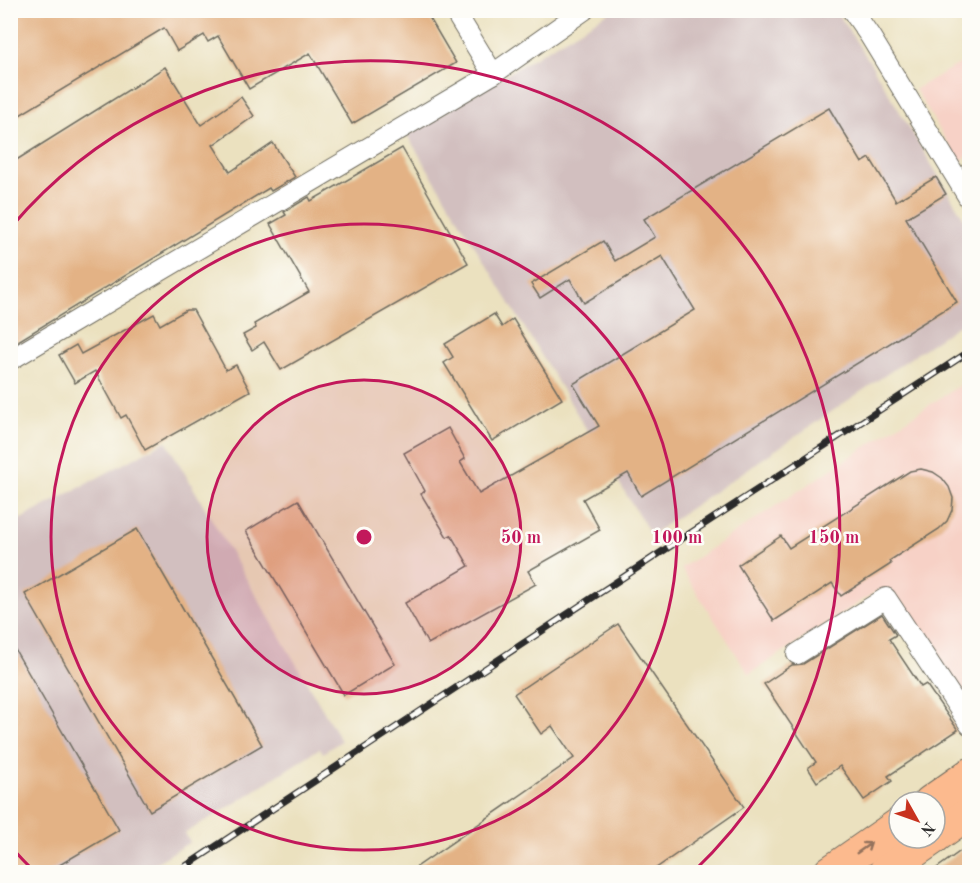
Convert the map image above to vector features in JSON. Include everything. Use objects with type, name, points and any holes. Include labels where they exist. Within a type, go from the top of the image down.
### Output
[{"type":"highway","points":[[947,790],[969,774]]},
{"type":"highway","points":[[947,828],[969,812]]},
{"type":"highway","points":[[830,873],[887,833]]},
{"type":"highway","points":[[885,873],[917,850]]},
{"type":"street","points":[[454,10],[493,74]]},
{"type":"street","points":[[10,360],[493,74],[584,10]]},
{"type":"street","points":[[852,10],[969,200]]},
{"type":"street","points":[[797,654],[885,598],[969,725]]},
{"type":"shaded area","points":[[611,11],[836,11],[871,64],[969,227],[969,318],[651,535],[407,135]]},
{"type":"shaded area","points":[[969,58],[969,155],[959,162],[915,89]]},
{"type":"shaded area","points":[[969,379],[970,725],[880,589],[749,674],[681,568]]},
{"type":"shaded area","points":[[166,441],[341,741],[323,753],[320,748],[185,833],[190,842],[141,872],[11,872],[10,505],[19,520]]},
{"type":"building","points":[[10,10],[425,10],[456,63],[352,124],[310,53],[249,89],[218,36],[208,42],[204,35],[177,51],[164,28],[10,121]]},
{"type":"building","points":[[165,67],[201,125],[241,97],[254,116],[213,145],[230,172],[273,143],[295,177],[271,191],[269,188],[10,346],[10,164]]},
{"type":"building","points":[[829,108],[862,163],[870,158],[896,201],[936,177],[946,194],[906,218],[957,302],[641,496],[628,473],[583,499],[600,530],[528,571],[536,584],[428,644],[405,603],[469,566],[451,535],[447,537],[421,494],[425,491],[404,453],[448,428],[465,459],[460,462],[479,494],[599,426],[573,384],[695,310],[662,256],[584,303],[570,279],[540,298],[531,284],[603,241],[615,261],[655,237],[644,219]]},
{"type":"building","points":[[402,148],[468,263],[281,370],[264,342],[252,350],[243,335],[256,328],[254,324],[309,292],[270,224],[286,215],[284,212],[309,197],[311,201]]},
{"type":"building","points":[[186,310],[193,310],[226,370],[236,365],[250,391],[145,450],[126,415],[121,418],[95,371],[75,383],[59,355],[76,345],[81,354],[154,314],[160,325]]},
{"type":"building","points":[[494,314],[502,327],[513,319],[562,399],[492,441],[444,363],[453,357],[445,344]]},
{"type":"building","points":[[921,469],[933,472],[949,487],[953,498],[952,510],[947,521],[939,529],[889,561],[891,564],[841,596],[832,583],[774,621],[738,565],[781,536],[789,548],[910,471]]},
{"type":"building","points":[[298,500],[395,664],[344,695],[246,531]]},
{"type":"building","points":[[137,529],[262,745],[150,811],[25,594]]},
{"type":"building","points":[[882,614],[896,635],[889,639],[921,687],[926,684],[958,730],[888,776],[892,781],[864,800],[840,766],[817,782],[808,768],[816,762],[764,684],[792,665],[803,664]]},
{"type":"building","points":[[618,624],[744,807],[649,873],[408,873],[574,758],[552,726],[541,734],[514,694]]},
{"type":"building","points":[[10,641],[119,830],[46,873],[10,873]]},
{"type":"building","points":[[969,845],[969,873],[930,873]]},
{"type":"railway","points":[[177,872],[970,351]]}]
